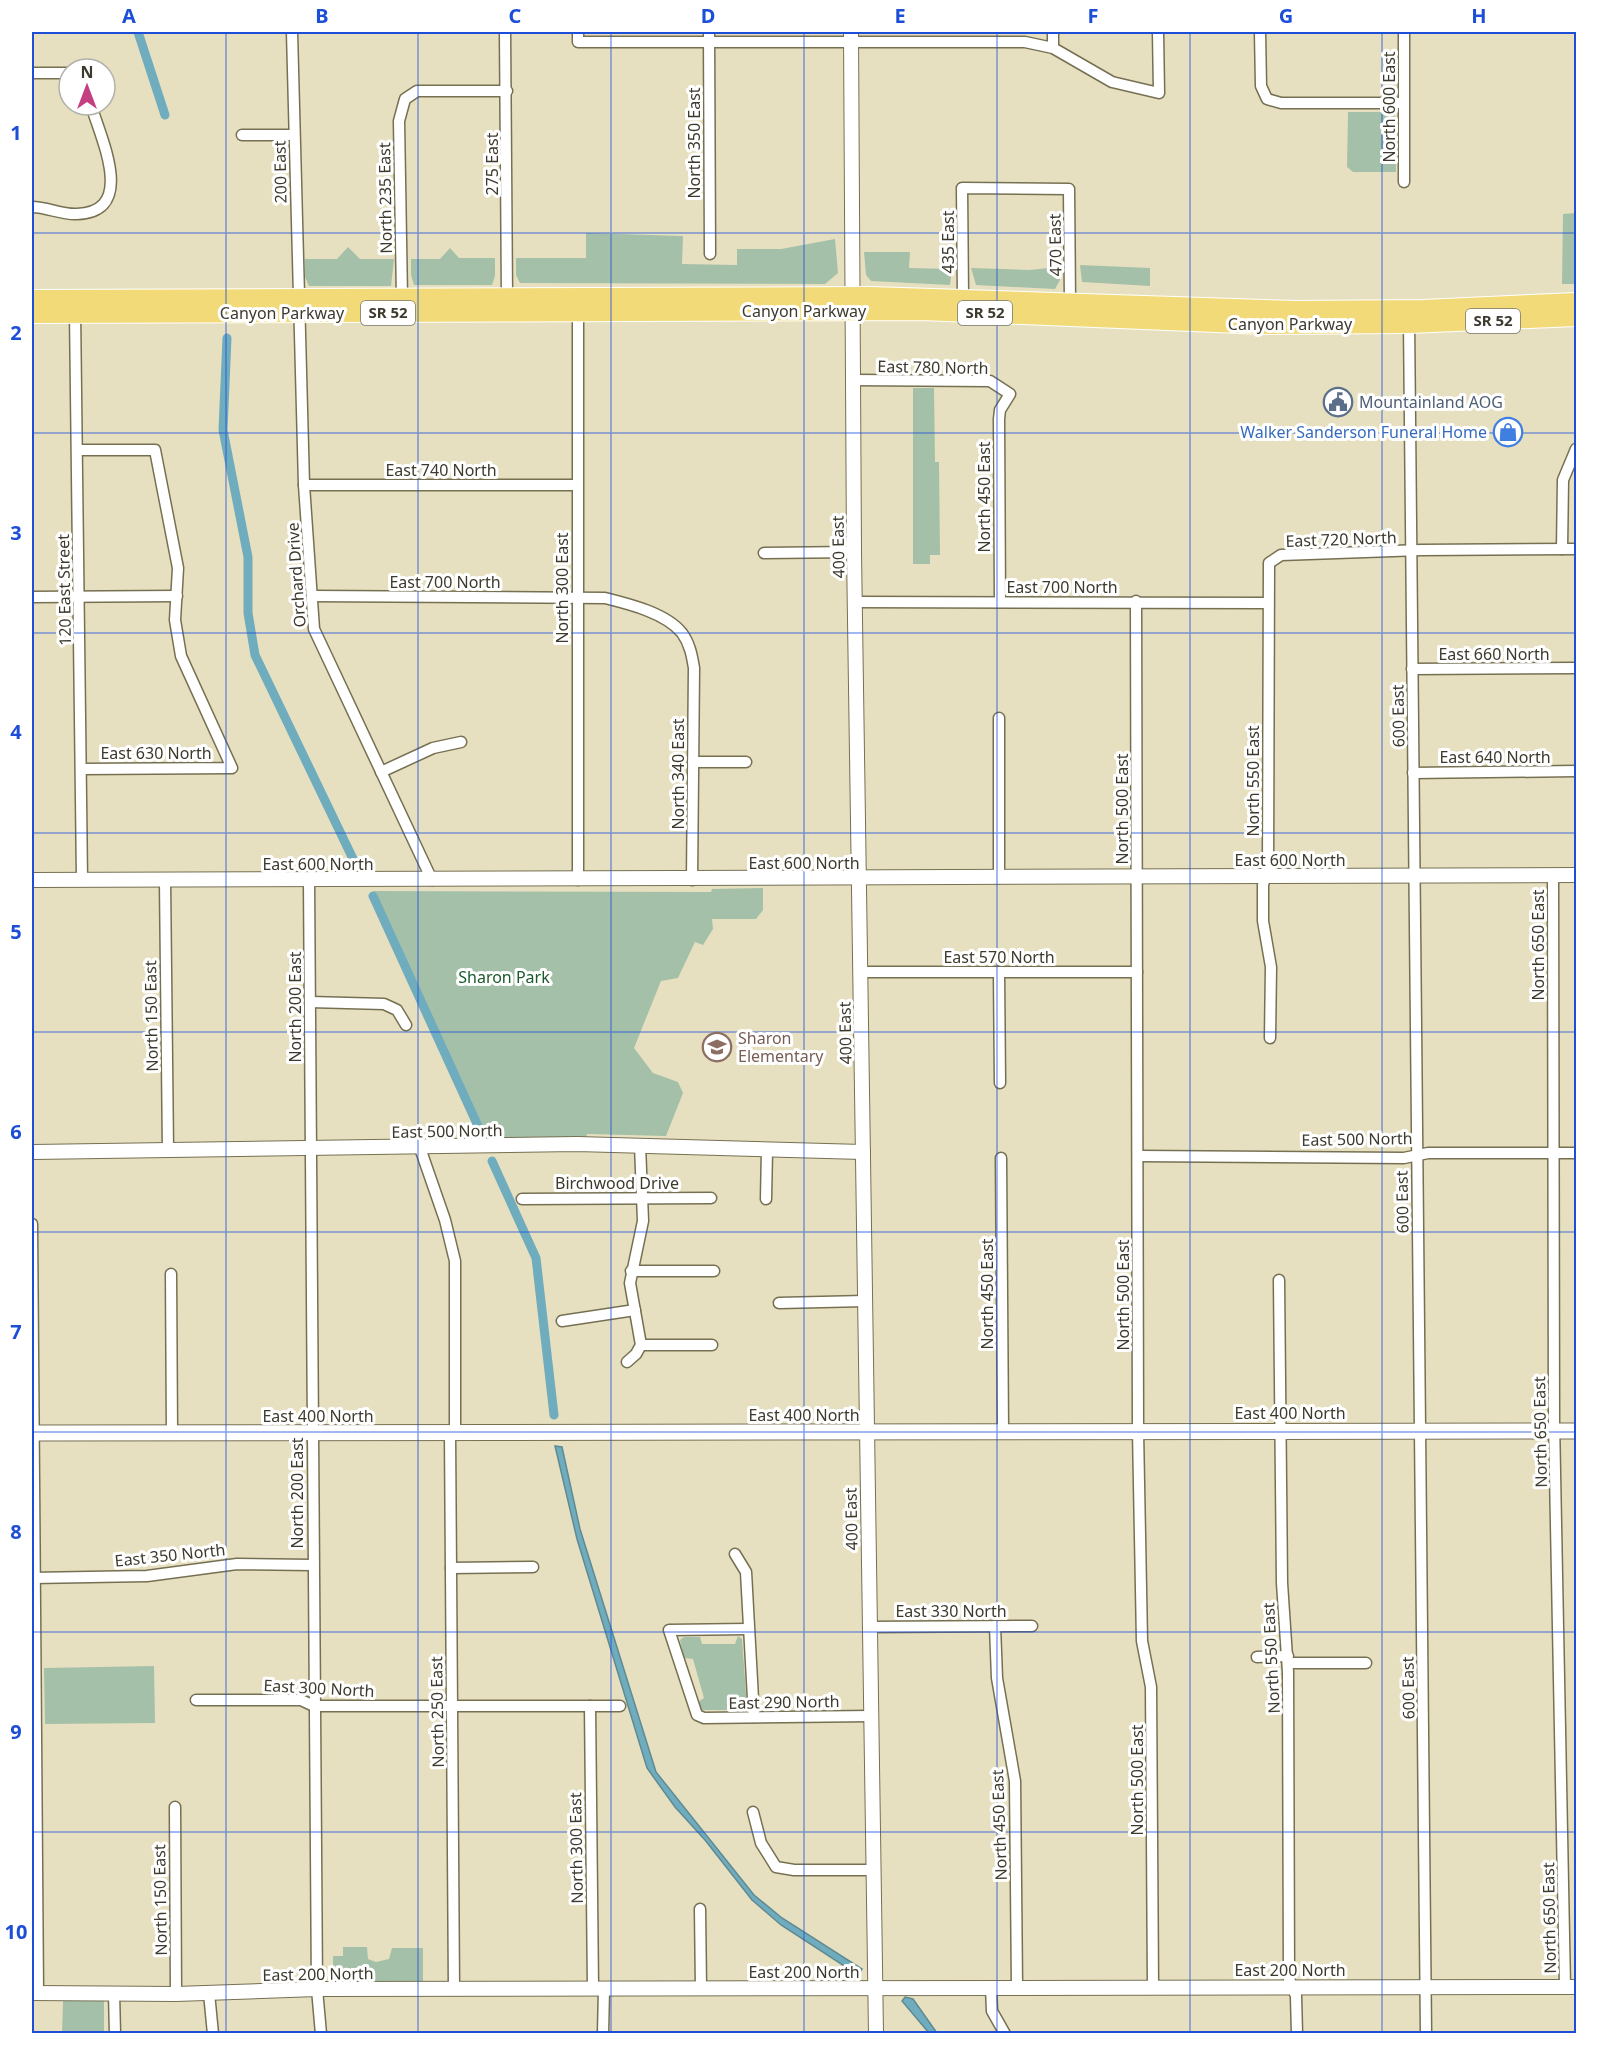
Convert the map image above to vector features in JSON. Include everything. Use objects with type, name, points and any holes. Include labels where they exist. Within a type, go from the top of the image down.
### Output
[{"type":"highway","name":"Canyon Parkway","points":[[299,305],[402,297],[507,297],[578,304]]},
{"type":"highway","name":"Canyon Parkway","points":[[32,299],[75,306],[851,303],[963,297],[1409,317],[1576,302]]},
{"type":"highway","name":"Canyon Parkway","points":[[851,303],[971,312],[1206,324],[1409,317],[1576,317]]},
{"type":"highway","name":"Canyon Parkway","points":[[32,314],[75,306]]},
{"type":"main road","name":"East 400 North","points":[[33,1433],[1576,1431]]},
{"type":"street","name":"200 East","points":[[292,32],[299,305]]},
{"type":"street","name":"275 East","points":[[505,32],[507,297]]},
{"type":"street","points":[[1053,32],[1053,48]]},
{"type":"street","points":[[578,37],[851,36],[1025,42],[1053,48],[1099,77],[1146,92],[1159,93],[1158,32]]},
{"type":"street","points":[[1260,32],[1261,86],[1267,99],[1281,103],[1403,103]]},
{"type":"street","name":"North 600 East","points":[[1404,32],[1404,182]]},
{"type":"street","name":"400 East","points":[[851,36],[854,552],[876,2034]]},
{"type":"street","name":"North 350 East","points":[[709,37],[710,254]]},
{"type":"street","points":[[32,73],[57,74]]},
{"type":"street","name":"North 235 East","points":[[402,297],[399,121],[405,99],[417,92],[507,91]]},
{"type":"street","points":[[32,207],[76,214],[99,209],[109,199],[113,184],[94,117]]},
{"type":"street","points":[[242,135],[294,135]]},
{"type":"street","name":"435 East","points":[[963,297],[962,188],[1069,189]]},
{"type":"street","name":"470 East","points":[[1069,189],[1070,302]]},
{"type":"street","name":"North 300 East","points":[[578,304],[578,880]]},
{"type":"street","name":"Orchard Drive","points":[[299,305],[304,485],[312,618],[318,641],[432,880]]},
{"type":"street","name":"120 East Street","points":[[75,306],[82,880]]},
{"type":"street","name":"600 East","points":[[1409,317],[1426,1987]]},
{"type":"street","name":"East 780 North","points":[[852,380],[990,381],[1010,394]]},
{"type":"street","name":"North 450 East","points":[[1000,602],[999,419],[1000,410],[1010,394]]},
{"type":"street","points":[[1562,549],[1563,480],[1576,449]]},
{"type":"street","points":[[32,597],[177,596],[178,568],[155,450],[78,450]]},
{"type":"street","name":"East 740 North","points":[[304,485],[577,485]]},
{"type":"street","points":[[1412,551],[1576,549]]},
{"type":"street","name":"East 720 North","points":[[1272,559],[1281,555],[1412,551]]},
{"type":"street","points":[[764,553],[854,552]]},
{"type":"street","name":"North 550 East","points":[[1270,1038],[1271,967],[1263,924],[1265,877],[1268,867],[1268,566],[1272,559]]},
{"type":"street","name":"East 630 North","points":[[81,769],[232,768],[181,656],[175,620],[177,596]]},
{"type":"street","name":"East 700 North","points":[[312,596],[605,598],[628,604],[668,622],[681,632],[690,648],[694,669]]},
{"type":"street","name":"North 500 East","points":[[1136,601],[1138,1431],[1142,1641],[1151,1687],[1153,1987]]},
{"type":"street","name":"East 700 North","points":[[856,602],[1268,603]]},
{"type":"street","name":"East 660 North","points":[[1412,669],[1576,668]]},
{"type":"street","name":"North 340 East","points":[[692,880],[694,669]]},
{"type":"street","points":[[999,718],[999,878]]},
{"type":"street","points":[[381,772],[433,748],[461,742]]},
{"type":"street","points":[[693,762],[746,762]]},
{"type":"street","name":"East 640 North","points":[[1413,772],[1576,771]]},
{"type":"street","name":"North 650 East","points":[[1553,875],[1552,1153],[1556,1431],[1571,1987]]},
{"type":"street","name":"East 600 North","points":[[32,880],[692,880],[1576,875]]},
{"type":"street","name":"North 200 East","points":[[309,880],[312,1565],[317,1989],[321,2034]]},
{"type":"street","name":"North 150 East","points":[[165,881],[168,1151]]},
{"type":"street","name":"East 570 North","points":[[860,972],[1137,972]]},
{"type":"street","points":[[999,972],[1000,1083]]},
{"type":"street","points":[[310,1002],[384,1004],[397,1010],[406,1025]]},
{"type":"street","points":[[627,1362],[636,1354],[640,1345],[631,1271],[642,1230],[640,1145]]},
{"type":"street","name":"East 500 North","points":[[32,1152],[640,1145],[863,1152]]},
{"type":"street","name":"North 250 East","points":[[420,1148],[445,1220],[455,1261],[451,1568],[454,1989]]},
{"type":"street","points":[[766,1199],[767,1150]]},
{"type":"street","name":"East 500 North","points":[[1139,1156],[1404,1158],[1417,1155],[1576,1152]]},
{"type":"street","name":"North 450 East","points":[[1002,1158],[1003,1431]]},
{"type":"street","name":"Birchwood Drive","points":[[522,1198],[711,1198]]},
{"type":"street","points":[[32,1224],[35,1993]]},
{"type":"street","points":[[631,1271],[714,1271]]},
{"type":"street","points":[[171,1274],[172,1434]]},
{"type":"street","name":"North 550 East","points":[[1279,1280],[1282,1583],[1288,1660],[1289,1979],[1296,1996],[1297,2034]]},
{"type":"street","points":[[779,1303],[865,1301]]},
{"type":"street","points":[[562,1321],[635,1310]]},
{"type":"street","points":[[640,1345],[712,1345]]},
{"type":"street","points":[[735,1554],[746,1572],[749,1664],[754,1676],[754,1717]]},
{"type":"street","name":"East 350 North","points":[[32,1578],[147,1576],[237,1564],[312,1565]]},
{"type":"street","points":[[451,1568],[533,1567]]},
{"type":"street","name":"North 450 East","points":[[994,1626],[997,1678],[1015,1781],[1017,1988]]},
{"type":"street","name":"East 330 North","points":[[869,1627],[1032,1626]]},
{"type":"street","name":"East 290 North","points":[[748,1629],[669,1629],[698,1715],[704,1718],[871,1716]]},
{"type":"street","points":[[1257,1657],[1366,1663]]},
{"type":"street","name":"East 300 North","points":[[196,1700],[301,1700],[314,1706],[620,1706]]},
{"type":"street","name":"North 300 East","points":[[590,1706],[598,1989],[603,2034]]},
{"type":"street","name":"North 150 East","points":[[175,1807],[176,1994]]},
{"type":"street","points":[[753,1812],[761,1843],[776,1867],[794,1870],[873,1870]]},
{"type":"street","points":[[700,1909],[701,1989]]},
{"type":"street","points":[[1426,1987],[1426,2034]]},
{"type":"street","name":"East 200 North","points":[[35,1993],[176,1994],[317,1989],[1571,1987]]},
{"type":"street","points":[[991,1988],[993,2015],[1005,2034]]},
{"type":"street","points":[[114,1993],[115,2034]]},
{"type":"street","points":[[209,1993],[213,2034]]},
{"type":"green space","points":[[1348,112],[1395,114],[1396,172],[1353,172],[1347,167]]},
{"type":"green space","points":[[1576,213],[1576,284],[1562,284],[1563,214]]},
{"type":"green space","points":[[586,233],[683,236],[682,264],[737,265],[737,249],[781,249],[835,239],[838,273],[825,284],[520,283],[516,275],[516,258],[586,258]]},
{"type":"green space","points":[[348,247],[360,259],[394,259],[391,286],[309,286],[305,277],[305,259],[337,259]]},
{"type":"green space","points":[[450,248],[459,258],[495,258],[495,276],[492,285],[414,285],[411,275],[411,259],[440,259]]},
{"type":"green space","points":[[864,252],[910,252],[909,268],[952,269],[950,285],[871,281],[866,275]]},
{"type":"green space","points":[[1080,265],[1150,268],[1150,286],[1082,282]]},
{"type":"green space","points":[[1059,267],[1060,280],[1055,289],[976,285],[971,268],[1029,270]]},
{"type":"green space","points":[[913,388],[934,388],[935,462],[939,462],[940,555],[930,555],[930,564],[913,564]]},
{"type":"green space","name":"Sharon Park","points":[[763,888],[763,910],[756,919],[712,919],[713,929],[703,945],[695,942],[678,978],[661,981],[634,1048],[653,1073],[678,1082],[683,1093],[666,1136],[587,1134],[586,1139],[488,1139],[373,891],[711,892],[712,889]]},
{"type":"green space","points":[[738,1636],[742,1639],[747,1707],[740,1710],[702,1710],[698,1702],[704,1698],[693,1659],[684,1658],[680,1640],[684,1637],[700,1637],[702,1644],[735,1644]]},
{"type":"green space","points":[[154,1666],[155,1723],[45,1724],[44,1668]]},
{"type":"green space","points":[[343,1947],[367,1947],[368,1959],[376,1962],[389,1959],[392,1948],[423,1948],[423,1981],[333,1982],[333,1956],[343,1956]]},
{"type":"green space","points":[[63,2001],[104,2001],[104,2033],[62,2033]]},
{"type":"water","points":[[555,1446],[562,1447],[580,1529],[656,1772],[754,1895],[782,1918],[862,1969],[859,1974],[851,1973],[849,1969],[781,1925],[752,1900],[705,1840],[675,1807],[647,1768],[577,1539]]},
{"type":"water","points":[[905,1997],[913,1999],[937,2033],[929,2033],[902,2001]]},
{"type":"waterway","points":[[138,32],[165,115]]},
{"type":"waterway","points":[[227,338],[223,430],[248,557],[248,613],[255,655],[355,863]]},
{"type":"waterway","points":[[373,896],[483,1137]]},
{"type":"waterway","points":[[492,1161],[536,1258],[554,1415]]},
{"type":"place","name":"Mountainland AOG","points":[[1338,402]]},
{"type":"place","name":"Walker Sanderson Funeral Home","points":[[1508,432]]},
{"type":"place","name":"Sharon Elementary","points":[[717,1047]]}]
